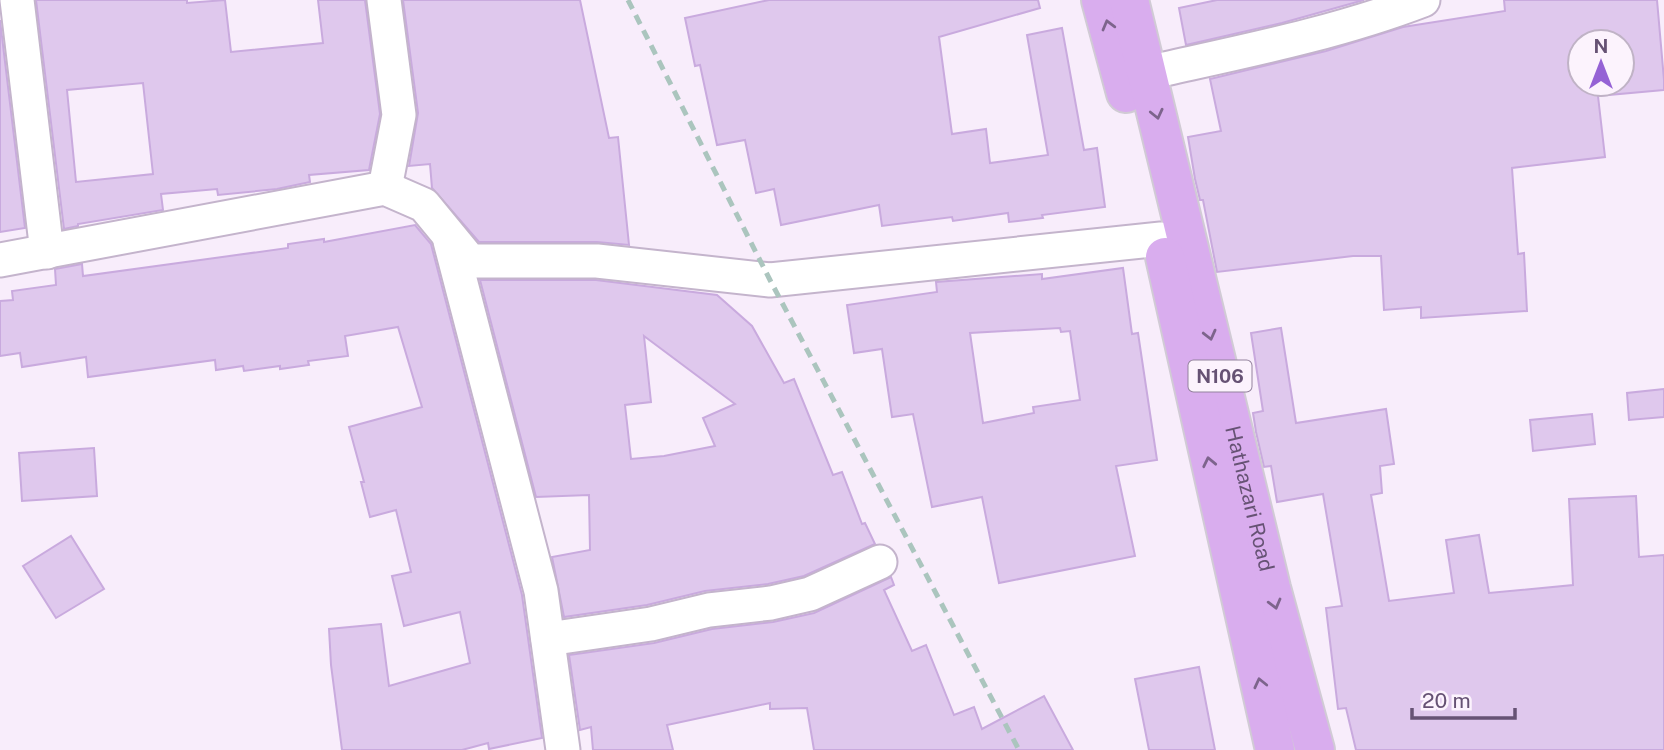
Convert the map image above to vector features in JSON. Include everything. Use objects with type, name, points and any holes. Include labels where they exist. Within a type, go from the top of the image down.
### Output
[{"type":"highway","name":"Hathazari Road","points":[[1101,0],[1161,239],[1275,750]]},
{"type":"highway","name":"Hathazari Road","points":[[1129,0],[1271,587],[1315,750]]},
{"type":"street","points":[[17,0],[47,252]]},
{"type":"street","points":[[384,0],[399,115],[385,188]]},
{"type":"street","points":[[1147,73],[1289,41],[1423,0]]},
{"type":"street","points":[[0,260],[385,188],[424,205],[470,261],[597,261],[770,279],[1161,239]]},
{"type":"street","points":[[448,235],[541,591],[563,750]]},
{"type":"street","points":[[548,639],[651,624],[709,610],[771,603],[810,594],[880,562]]},
{"type":"building","points":[[36,0],[187,0],[187,3],[225,0],[231,52],[323,43],[318,0],[365,0],[380,114],[369,170],[309,175],[310,182],[277,189],[218,195],[217,189],[161,194],[163,210],[78,224],[64,229]],"holes":[[[143,83],[153,174],[76,182],[67,90]]]},
{"type":"building","points":[[403,0],[580,0],[609,138],[618,137],[629,245],[597,242],[479,242],[432,188],[430,164],[409,166],[418,113]]},
{"type":"building","points":[[769,0],[1038,0],[1040,8],[939,37],[952,134],[986,129],[990,163],[1048,155],[1027,35],[1062,28],[1084,150],[1097,148],[1105,207],[1009,222],[1008,213],[953,221],[952,217],[882,226],[879,205],[781,225],[774,189],[756,193],[745,140],[717,145],[700,65],[695,66],[685,18]]},
{"type":"building","points":[[1217,0],[1364,0],[1282,23],[1186,45],[1179,8]]},
{"type":"building","points":[[1504,0],[1657,0],[1664,90],[1636,93],[1636,28],[1566,28],[1566,98],[1598,98],[1605,157],[1512,168],[1518,254],[1524,253],[1527,311],[1421,318],[1421,307],[1384,310],[1381,256],[1353,256],[1217,272],[1188,137],[1221,131],[1210,79],[1326,51],[1403,27],[1505,11]]},
{"type":"building","points":[[0,20],[25,228],[0,232]]},
{"type":"building","points":[[415,225],[431,244],[522,595],[542,738],[489,749],[488,743],[462,750],[342,750],[329,629],[381,624],[389,686],[470,663],[460,612],[404,626],[392,576],[411,572],[396,510],[370,517],[361,482],[364,482],[349,427],[422,407],[398,327],[345,336],[348,356],[308,361],[309,365],[244,371],[243,366],[216,370],[215,360],[88,377],[86,357],[22,367],[20,353],[0,356],[0,301],[13,300],[12,291],[56,285],[55,269],[82,264],[83,276],[288,248],[288,244],[324,239],[324,242]]},
{"type":"building","points":[[1123,268],[1132,334],[1138,333],[1157,460],[1116,466],[1135,556],[999,583],[982,497],[932,507],[913,414],[892,417],[882,349],[854,353],[847,305],[937,292],[936,282],[1042,274],[1042,279]],"holes":[[[1060,328],[1061,332],[1070,331],[1080,400],[1033,407],[1034,413],[983,423],[970,333]]]},
{"type":"building","points":[[480,280],[596,280],[717,295],[752,326],[784,383],[794,379],[833,475],[842,472],[862,524],[865,523],[875,544],[804,576],[768,584],[705,591],[647,605],[564,617],[552,557],[590,550],[589,495],[536,497]],"holes":[[[644,336],[735,404],[703,418],[715,446],[631,459],[625,405],[651,402]]]},
{"type":"building","points":[[1281,328],[1296,423],[1386,409],[1394,464],[1380,466],[1382,493],[1371,495],[1389,601],[1454,593],[1446,540],[1479,535],[1489,593],[1573,585],[1569,499],[1636,496],[1639,557],[1664,555],[1664,750],[1356,750],[1346,708],[1338,709],[1326,608],[1342,606],[1323,494],[1277,502],[1271,466],[1264,467],[1256,432],[1253,413],[1263,411],[1251,333]]},
{"type":"building","points":[[1664,389],[1664,417],[1629,420],[1627,393]]},
{"type":"building","points":[[1592,414],[1595,444],[1533,451],[1530,420]]},
{"type":"building","points":[[94,448],[97,496],[22,501],[19,453]]},
{"type":"building","points":[[71,536],[104,589],[56,618],[23,566]]},
{"type":"building","points":[[891,577],[894,585],[884,590],[912,651],[926,645],[954,715],[974,707],[982,729],[1044,696],[1073,750],[814,750],[807,708],[770,709],[770,703],[667,725],[673,750],[593,750],[591,727],[580,730],[569,655],[654,643],[712,629],[773,622],[814,613]]},
{"type":"building","points":[[1199,667],[1215,750],[1149,750],[1135,679]]},
{"type":"railway","points":[[628,0],[770,280],[1019,750]]}]
